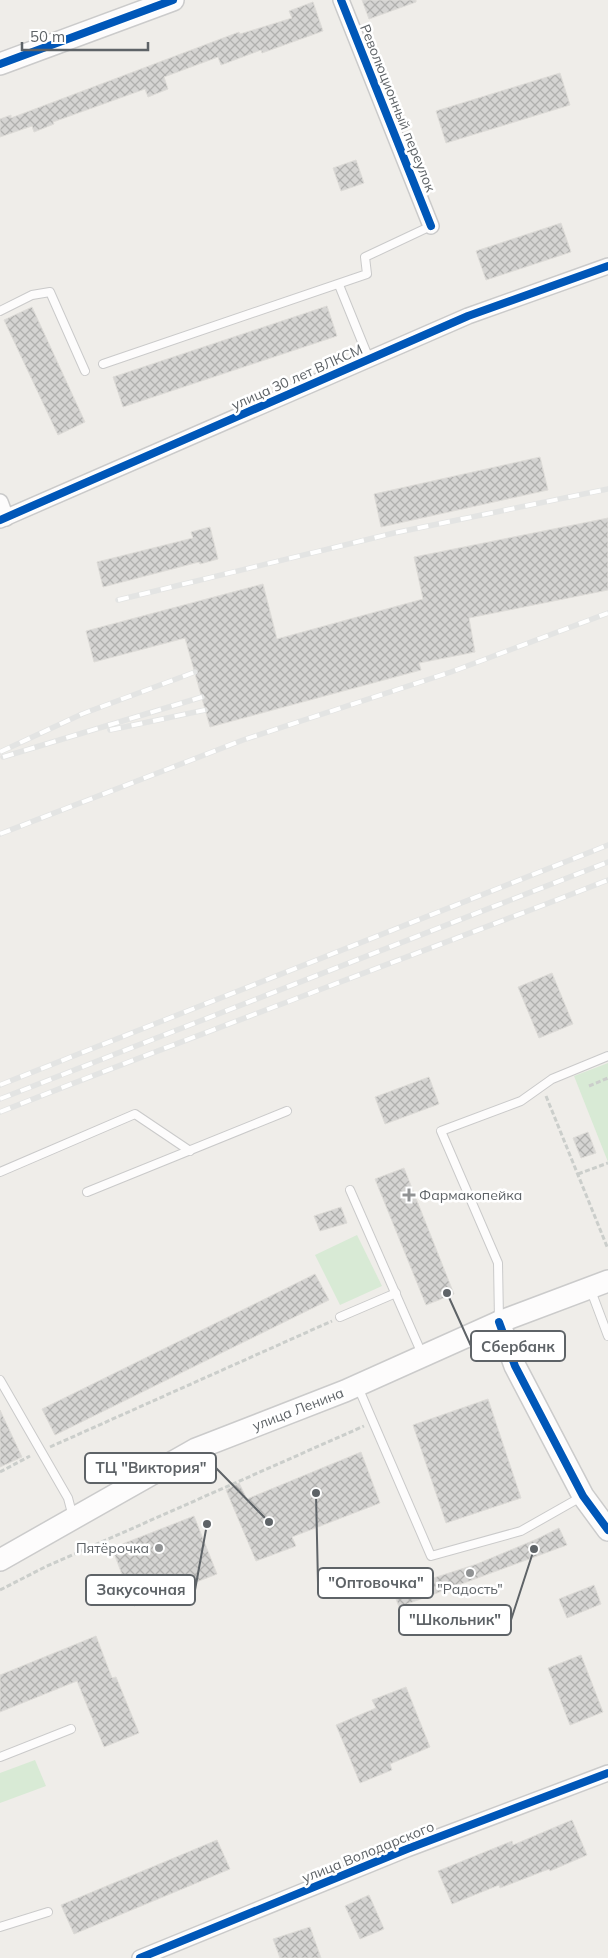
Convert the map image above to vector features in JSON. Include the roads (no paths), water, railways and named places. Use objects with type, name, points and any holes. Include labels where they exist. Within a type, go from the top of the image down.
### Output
[{"type":"main road","points":[[0,64],[173,0]]},
{"type":"main road","name":"улица Ленина","points":[[0,1560],[196,1449],[357,1385],[499,1322],[599,1284]]},
{"type":"main road","points":[[499,1322],[515,1366],[583,1496],[608,1530]]},
{"type":"street","name":"Революционный переулок","points":[[341,0],[431,226]]},
{"type":"street","name":"улица 30 лет ВЛКСМ","points":[[3,519],[468,316],[608,266]]},
{"type":"street","points":[[0,502],[3,519]]},
{"type":"street","name":"улица Володарского","points":[[140,1958],[407,1849],[608,1773]]},
{"type":"lane","points":[[103,364],[367,274],[365,257],[431,226]]},
{"type":"lane","points":[[339,284],[369,359]]},
{"type":"lane","points":[[0,311],[32,295],[50,292],[84,371]]},
{"type":"lane","points":[[499,1322],[498,1263],[441,1131],[521,1101],[552,1079],[608,1056]]},
{"type":"lane","points":[[87,1192],[288,1111]]},
{"type":"lane","points":[[0,1172],[135,1114],[190,1151]]},
{"type":"lane","points":[[350,1190],[423,1356]]},
{"type":"lane","points":[[599,1284],[608,1336]]},
{"type":"lane","points":[[340,1317],[396,1293]]},
{"type":"lane","points":[[0,1380],[68,1498],[73,1519]]},
{"type":"lane","points":[[357,1385],[431,1556],[521,1531],[583,1496]]},
{"type":"lane","points":[[0,1757],[70,1728]]},
{"type":"lane","points":[[0,1927],[48,1912]]},
{"type":"railway","points":[[118,600],[394,533],[608,489]]},
{"type":"railway","points":[[0,834],[243,740],[451,672],[608,613]]},
{"type":"railway","points":[[0,752],[82,714],[195,672]]},
{"type":"railway","points":[[3,757],[202,697]]},
{"type":"railway","points":[[110,730],[205,710]]},
{"type":"railway","points":[[0,1085],[608,845]]},
{"type":"railway","points":[[0,1099],[608,862]]},
{"type":"railway","points":[[0,1112],[608,880]]},
{"type":"place","name":"Фармакопейка","points":[[409,1195]]},
{"type":"place","name":"Сбербанк","points":[[447,1293]]},
{"type":"place","name":"\"Оптовочка\"","points":[[316,1493]]},
{"type":"place","name":"ТЦ \"Виктория\"","points":[[269,1522]]},
{"type":"place","name":"Закусочная","points":[[207,1524]]},
{"type":"place","name":"Пятёрочка","points":[[159,1548]]},
{"type":"place","name":"\"Школьник\"","points":[[534,1549]]},
{"type":"place","name":"\"Радость\"","points":[[470,1573]]}]
